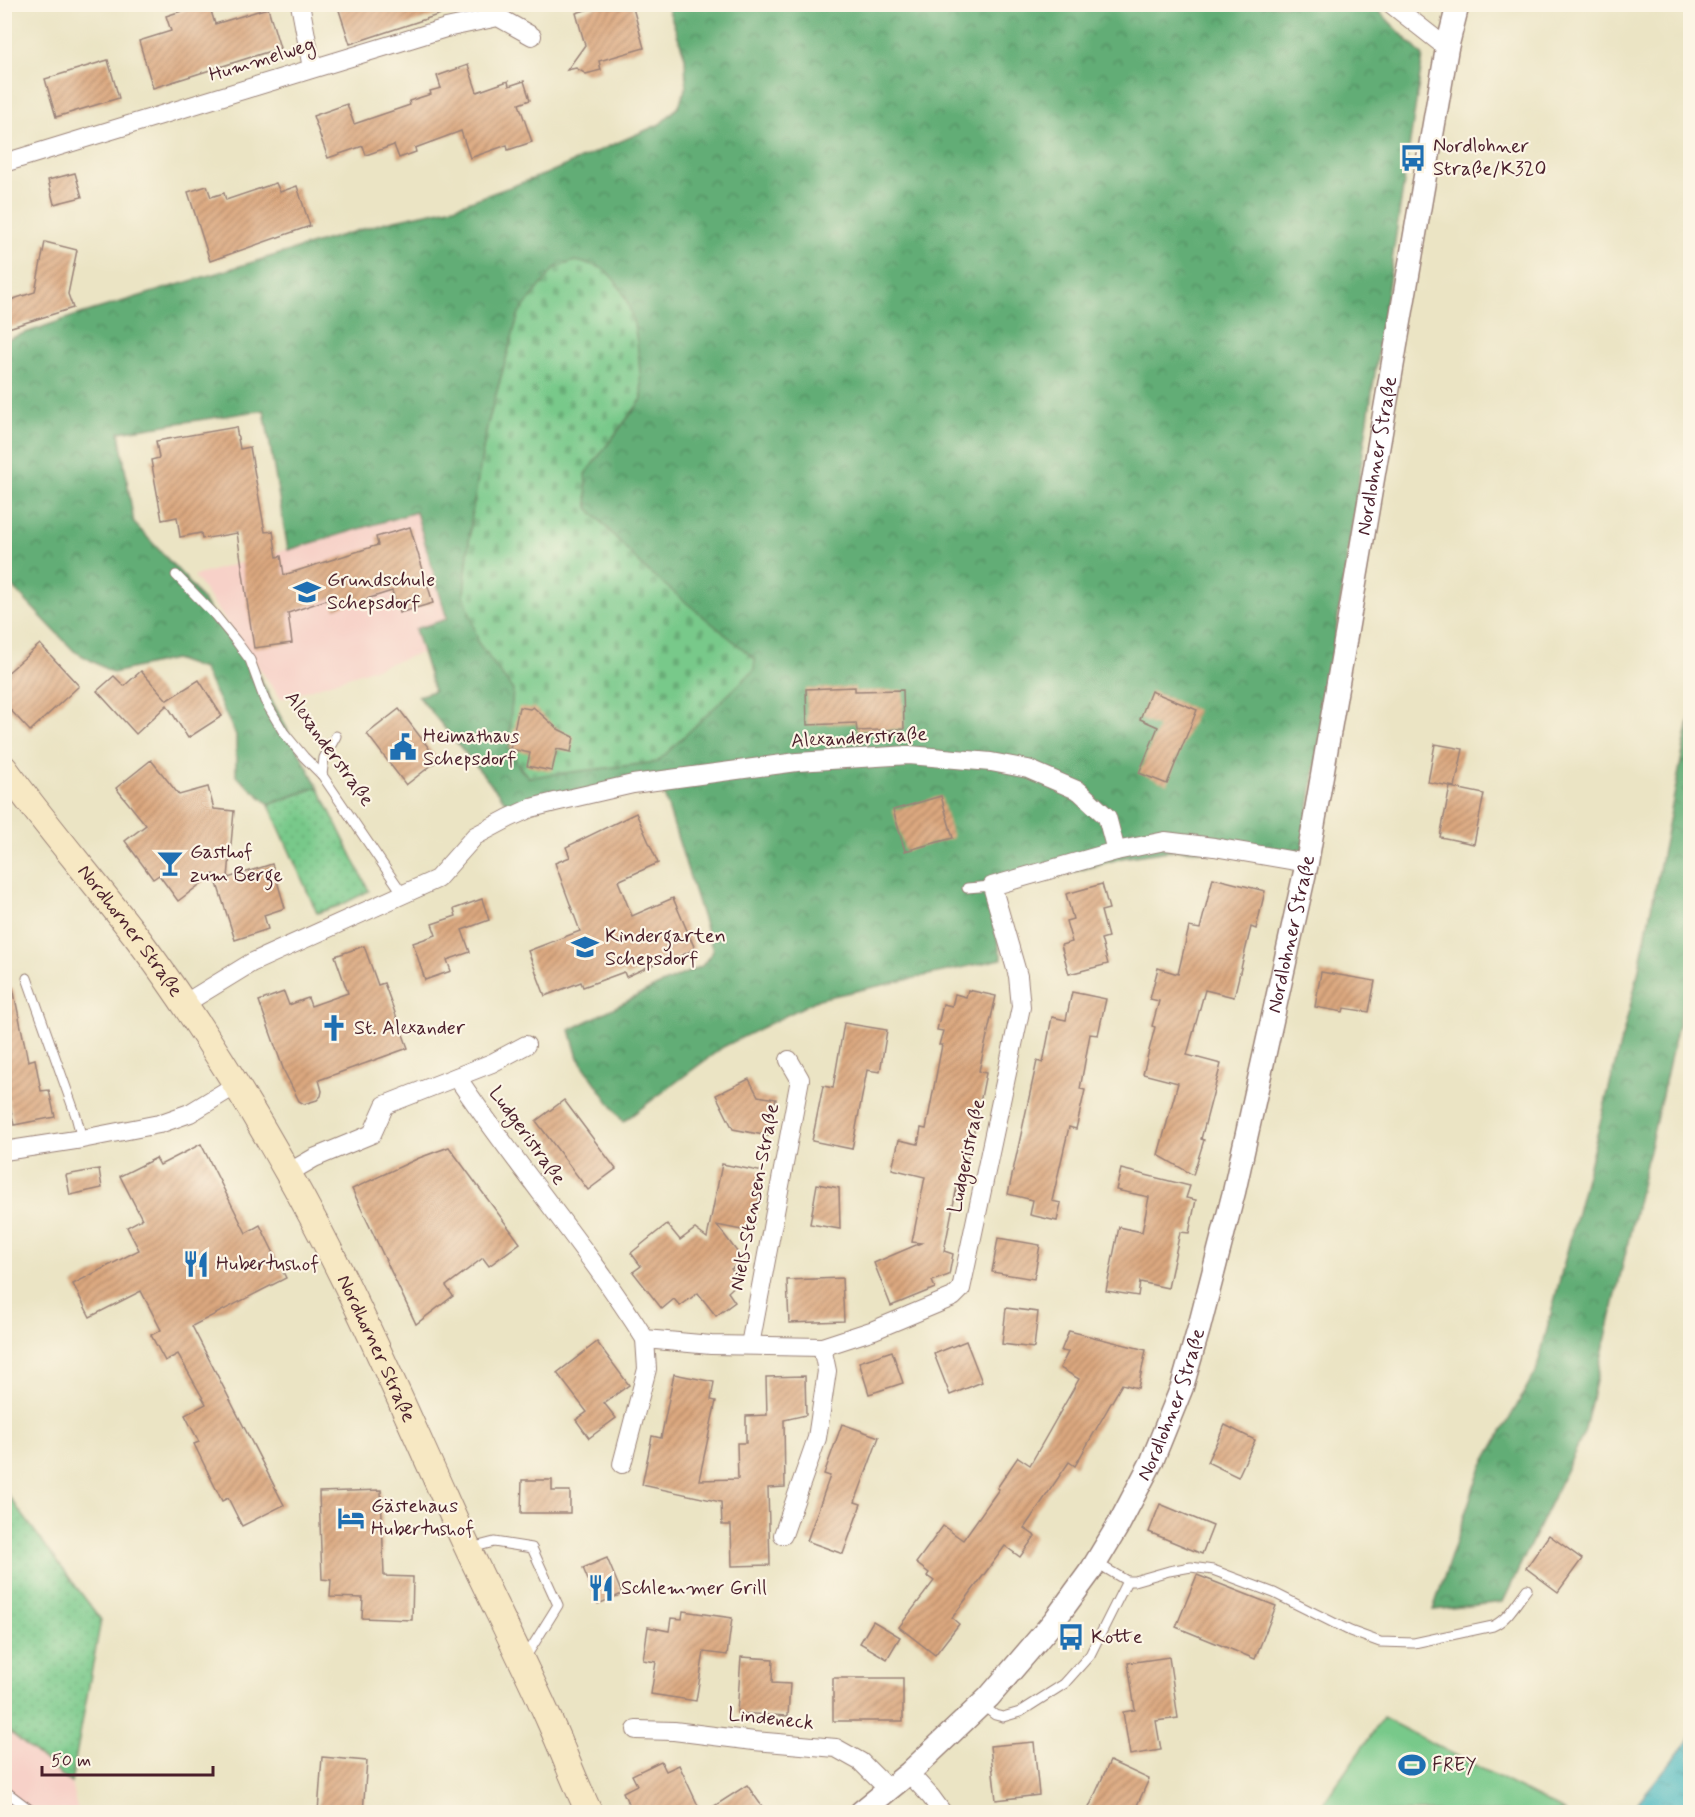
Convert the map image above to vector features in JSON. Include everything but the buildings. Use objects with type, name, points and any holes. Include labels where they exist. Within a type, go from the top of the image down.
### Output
[{"type":"main road","name":"Nordhorner Straße","points":[[4,768],[133,933],[184,1004],[236,1085],[288,1173],[342,1274],[390,1374],[467,1549],[522,1663],[589,1812]]},
{"type":"street","points":[[300,4],[312,68]]},
{"type":"street","points":[[1391,4],[1447,48]]},
{"type":"street","name":"Nordlohner Straße","points":[[861,1812],[909,1773],[981,1704],[1054,1622],[1095,1562],[1152,1461],[1174,1410],[1185,1377],[1234,1192],[1307,863],[1447,48],[1458,4]]},
{"type":"street","name":"Hummelweg","points":[[4,163],[446,28],[498,17],[532,36]]},
{"type":"street","name":"Alexanderstraße","points":[[184,1004],[251,963],[437,879],[475,836],[531,808],[633,784],[797,762],[897,756],[991,762],[1028,769],[1079,791],[1107,818],[1116,851]]},
{"type":"street","points":[[992,886],[1116,851],[1165,841],[1307,863]]},
{"type":"street","name":"Ludgeristraße","points":[[457,1077],[488,1124],[586,1252],[645,1340],[711,1345],[822,1347],[874,1330],[953,1297],[961,1289],[1021,1007],[1018,976],[992,886]]},
{"type":"street","name":"Ludgeristraße","points":[[288,1173],[314,1158],[372,1134],[385,1105],[492,1063],[526,1046]]},
{"type":"street","name":"Niels-Stensen-Straße","points":[[750,1345],[800,1078],[789,1060]]},
{"type":"street","points":[[4,1151],[159,1124],[190,1113],[236,1085]]},
{"type":"street","points":[[622,1464],[647,1369],[645,1340]]},
{"type":"street","points":[[783,1535],[817,1438],[827,1371],[822,1347]]},
{"type":"street","name":"Lindeneck","points":[[636,1730],[674,1731],[836,1748],[861,1762],[888,1789]]},
{"type":"street","points":[[909,1773],[942,1812]]},
{"type":"lane","name":"Alexanderstraße","points":[[176,575],[214,614],[250,660],[265,701],[284,733],[322,775],[403,894]]},
{"type":"lane","points":[[322,775],[324,758],[336,736]]},
{"type":"lane","points":[[967,888],[992,886]]},
{"type":"lane","points":[[27,978],[82,1139]]},
{"type":"lane","points":[[467,1549],[494,1542],[532,1548],[558,1605],[522,1663]]},
{"type":"lane","points":[[1095,1562],[1127,1581],[1191,1567],[1213,1570],[1274,1593],[1350,1631],[1380,1642],[1414,1643],[1493,1626],[1507,1615],[1527,1589]]},
{"type":"lane","points":[[981,1704],[995,1715],[1004,1717],[1020,1712],[1064,1684],[1090,1655],[1127,1581]]},
{"type":"lane","points":[[4,1790],[33,1812]]},
{"type":"shaded area","points":[[416,512],[447,619],[414,629],[421,653],[281,699],[194,576]]},
{"type":"shaded area","points":[[4,1728],[71,1783],[78,1812],[5,1812]]},
{"type":"green space","points":[[667,5],[1373,5],[1423,56],[1302,855],[1175,850],[1122,858],[987,897],[1002,959],[819,999],[723,1047],[623,1122],[578,1058],[570,1030],[702,966],[713,951],[663,791],[635,782],[514,812],[418,696],[434,691],[415,629],[447,619],[416,512],[288,550],[264,410],[119,432],[134,523],[187,580],[255,669],[318,787],[269,804],[236,776],[236,735],[203,669],[174,659],[113,673],[74,651],[5,579],[5,340],[74,316],[386,222],[454,207],[546,174],[660,124],[679,106],[686,86],[685,57]],"holes":[[[625,295],[636,337],[642,399],[585,474],[588,508],[643,567],[657,762],[529,777],[521,770],[509,748],[513,690],[464,594],[472,514],[487,427],[519,313]]]},
{"type":"green space","points":[[575,261],[592,264],[606,271],[625,298],[638,348],[642,399],[585,474],[588,508],[643,567],[755,659],[754,670],[657,762],[529,777],[514,757],[511,747],[513,690],[479,644],[464,594],[472,514],[487,427],[519,313],[555,268]]},
{"type":"green space","points":[[1690,717],[1690,973],[1584,1433],[1503,1602],[1433,1610],[1479,1472],[1536,1372],[1636,983]]},
{"type":"green space","points":[[318,787],[369,891],[341,905],[317,913],[269,805]]},
{"type":"green space","points":[[4,1490],[101,1620],[71,1783],[5,1728]]},
{"type":"green space","name":"FREY","points":[[1383,1718],[1566,1812],[1317,1812]]},
{"type":"water","points":[[1690,1737],[1690,1812],[1630,1812],[1687,1742]]},
{"type":"place","name":"Nordlohner Straße/K320","points":[[1413,158]]},
{"type":"place","name":"Grundschule Schepsdorf","points":[[307,592]]},
{"type":"place","name":"Heimathaus Schepsdorf","points":[[403,747]]},
{"type":"place","name":"Gasthof zum Berge","points":[[170,863]]},
{"type":"place","name":"Kindergarten Schepsdorf","points":[[585,947]]},
{"type":"place","name":"St. Alexander","points":[[334,1028]]},
{"type":"place","name":"Hubertushof","points":[[196,1264]]},
{"type":"place","name":"Gästehaus Hubertushof","points":[[351,1518]]},
{"type":"place","name":"Schlemmer Grill","points":[[601,1588]]},
{"type":"place","name":"Kotte","points":[[1071,1637]]},
{"type":"place","name":"FREY","points":[[1412,1765]]}]
